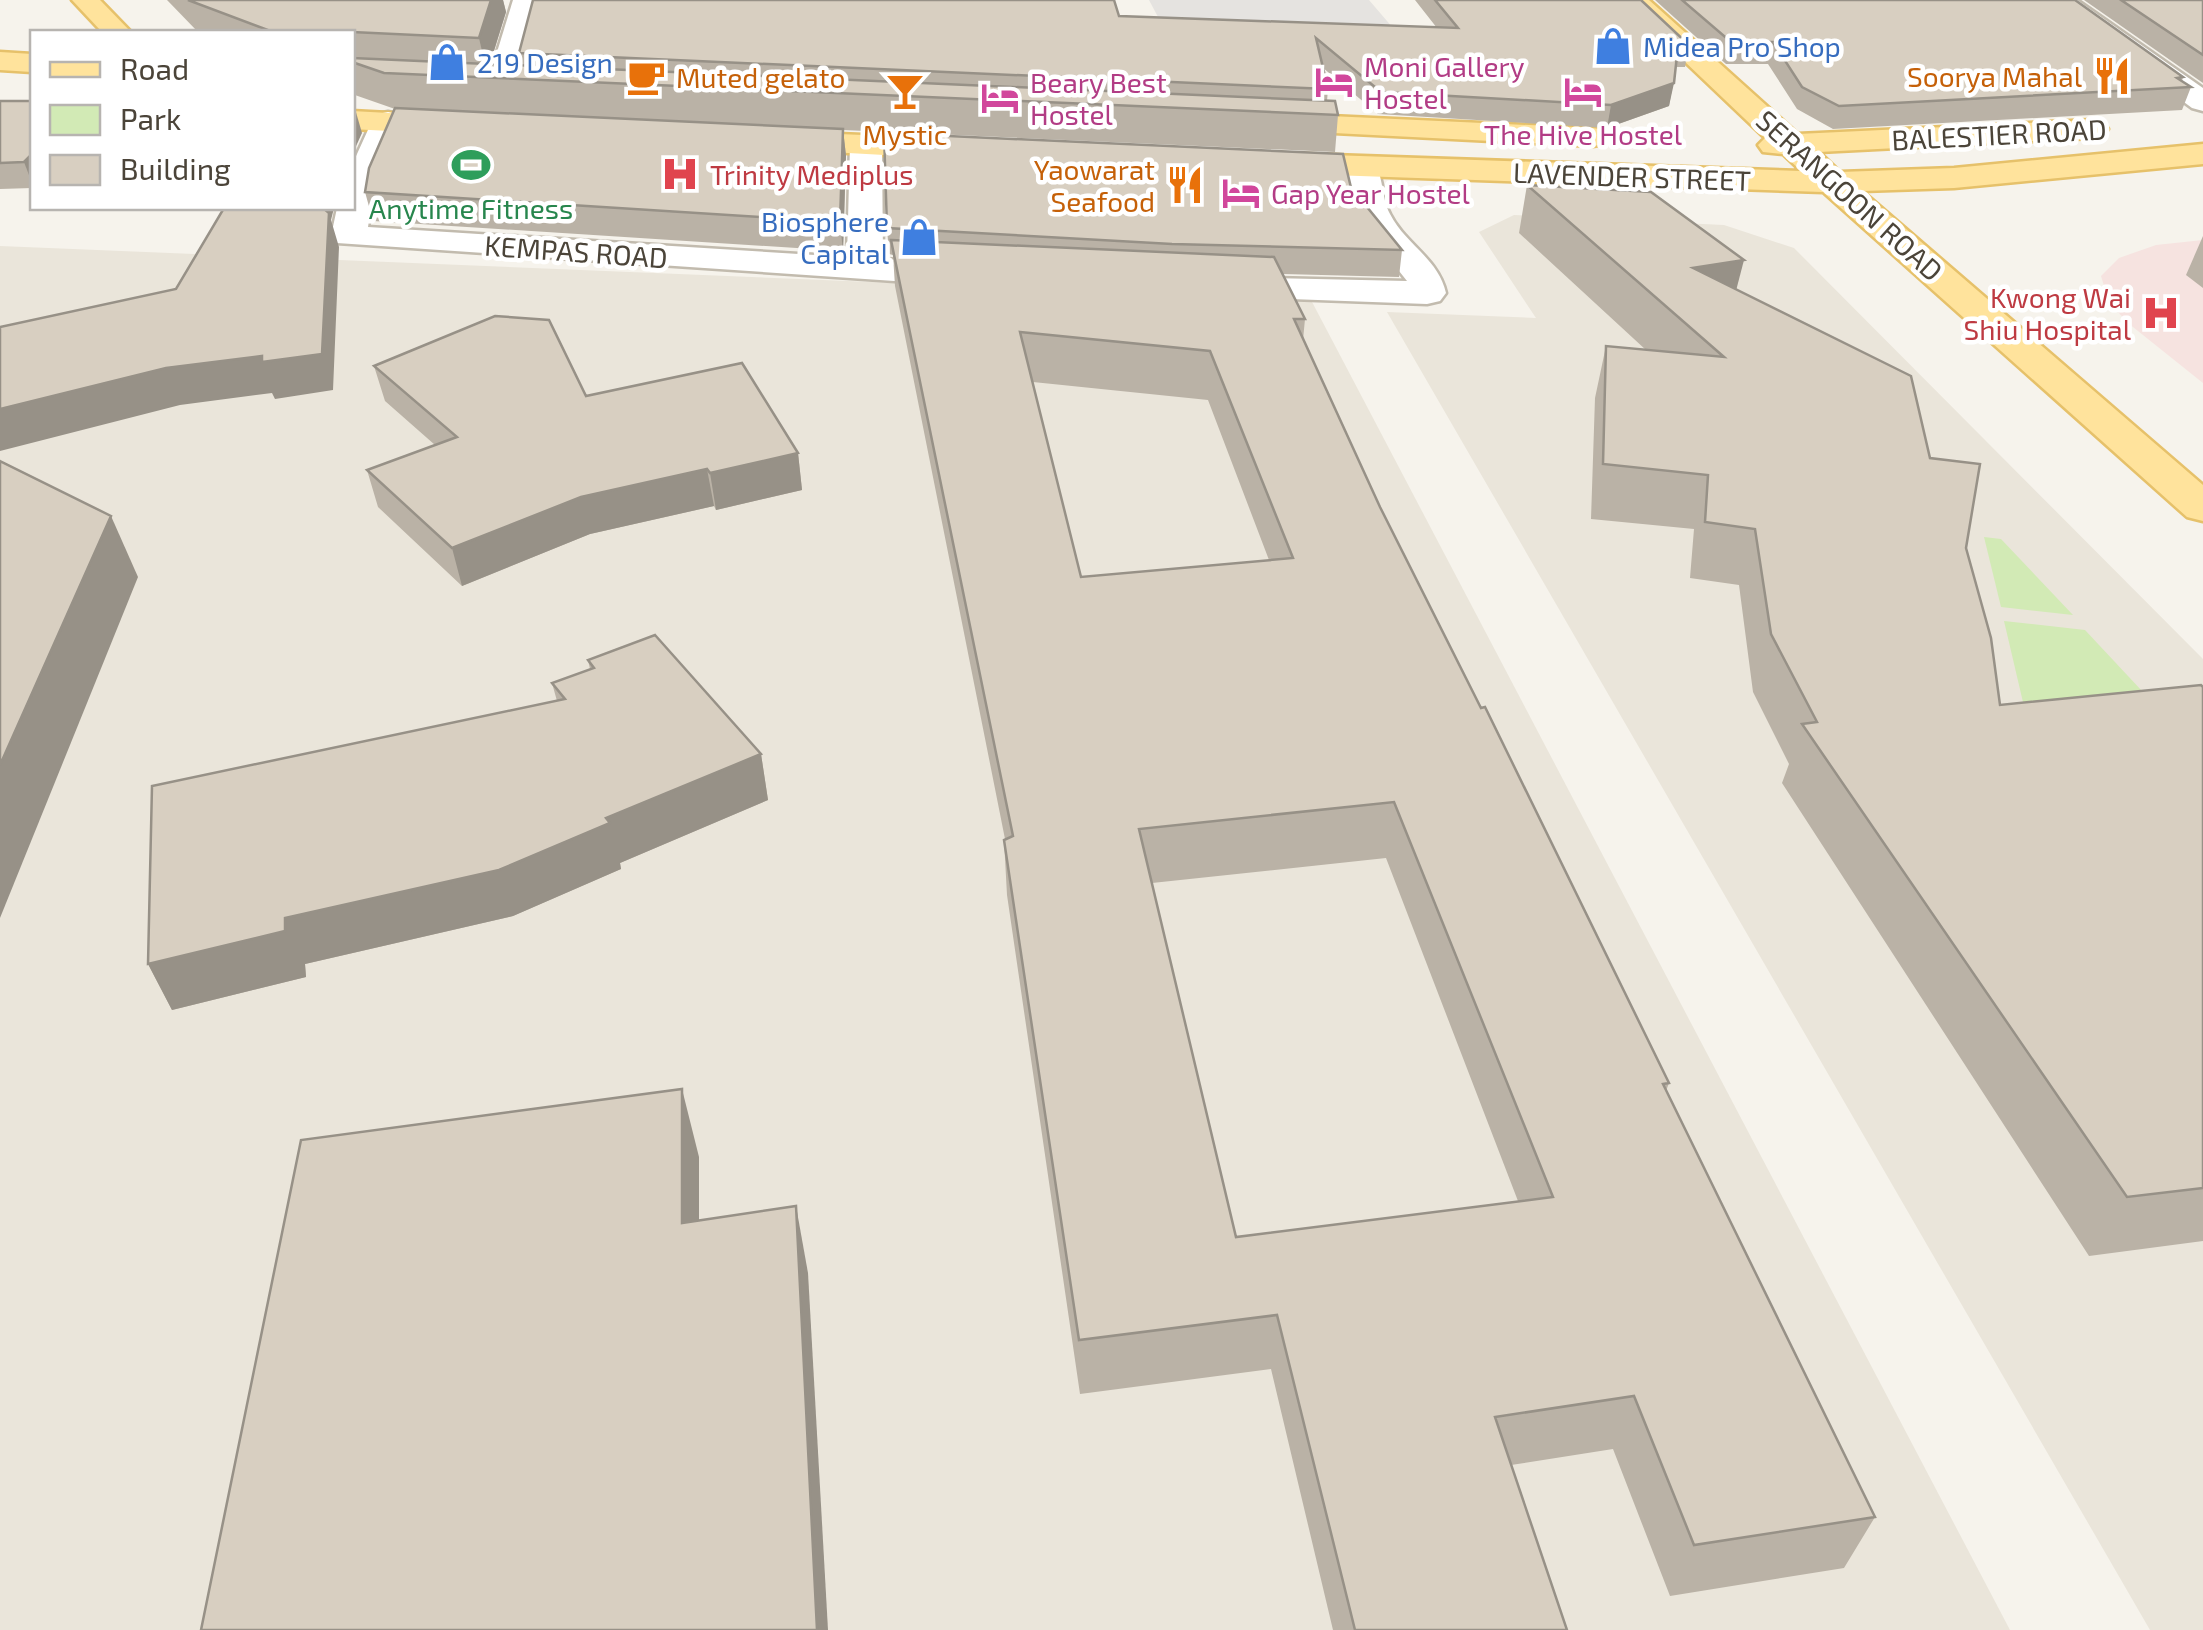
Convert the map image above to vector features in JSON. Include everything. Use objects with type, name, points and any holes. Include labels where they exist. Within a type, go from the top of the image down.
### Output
[{"type":"main road","points":[[85,0],[115,30]]},
{"type":"main road","name":"SERANGOON ROAD","points":[[1633,0],[1832,182],[2203,508]]},
{"type":"main road","points":[[0,61],[30,62]]},
{"type":"main road","points":[[464,86],[539,90]]},
{"type":"main road","points":[[355,120],[498,128]]},
{"type":"main road","name":"LAVENDER STREET","points":[[1242,122],[1621,138]]},
{"type":"main road","name":"BALESTIER ROAD","points":[[1794,146],[2122,126]]},
{"type":"main road","points":[[730,139],[985,150]]},
{"type":"main road","name":"LAVENDER STREET","points":[[1739,144],[1794,146]]},
{"type":"main road","name":"BALESTIER ROAD","points":[[1832,182],[1954,178],[2203,154]]},
{"type":"main road","name":"LAVENDER STREET","points":[[1242,162],[1832,182]]},
{"type":"street","points":[[500,88],[526,0]]},
{"type":"street","points":[[2059,0],[2203,102]]},
{"type":"street","name":"KEMPAS ROAD","points":[[355,200],[388,121]]},
{"type":"street","points":[[864,270],[866,145]]},
{"type":"street","points":[[1190,287],[1427,293],[1424,277],[1374,217],[1362,167]]},
{"type":"street","name":"KEMPAS ROAD","points":[[353,210],[349,236],[1004,277]]},
{"type":"shaded area","points":[[1149,0],[1369,0],[1393,28],[1158,17]]},
{"type":"shaded area","points":[[1514,215],[1724,225],[1794,248],[2203,659],[2203,1630],[2150,1630],[1387,312],[1536,318],[1479,232]]},
{"type":"shaded area","name":"Kwong Wai Shiu Hospital","points":[[2203,240],[2203,383],[2128,323],[2109,302],[2101,276],[2119,258],[2156,245]]},
{"type":"shaded area","points":[[0,246],[1311,300],[2010,1630],[0,1630]]},
{"type":"green space","points":[[1984,537],[2001,539],[2073,615],[2001,607]]},
{"type":"green space","points":[[2004,621],[2085,630],[2171,722],[2026,715]]},
{"type":"building","points":[[188,0],[491,0],[479,38],[355,30],[268,30]]},
{"type":"building","points":[[533,0],[1114,0],[1119,16],[1458,28],[1435,0],[1641,0],[1689,45],[1678,46],[1674,83],[1611,105],[1381,92],[1316,38],[1328,89],[519,53]]},
{"type":"building","points":[[1682,0],[2075,0],[2183,77],[2177,78],[2191,87],[1839,106],[1802,87],[1773,42],[1731,42]]},
{"type":"building","points":[[2121,0],[2203,0],[2203,55]]},
{"type":"building","points":[[355,58],[1335,101],[1338,115],[384,73],[355,63]]},
{"type":"building","points":[[0,101],[30,101],[30,156],[24,162],[0,163]]},
{"type":"building","points":[[395,108],[843,129],[840,222],[365,192],[369,168]]},
{"type":"building","points":[[884,133],[1343,154],[1352,192],[1342,195],[1358,196],[1402,250],[1172,244],[887,228]]},
{"type":"building","points":[[1527,185],[1651,192],[1744,260],[1693,268],[1911,376],[1930,458],[1980,464],[1966,548],[1991,638],[2000,705],[2203,687],[2203,1188],[2127,1197],[1802,724],[1817,722],[1771,634],[1755,529],[1705,522],[1708,475],[1603,464],[1606,346],[1724,357]]},
{"type":"building","points":[[223,210],[329,213],[322,354],[262,362],[262,356],[166,368],[0,409],[0,327],[176,289]]},
{"type":"building","points":[[891,240],[1274,257],[1305,319],[1294,319],[1380,507],[1481,708],[1485,707],[1669,1083],[1663,1084],[1875,1517],[1694,1545],[1634,1396],[1495,1417],[1567,1630],[1355,1630],[1277,1315],[1079,1340],[1004,840],[1013,836]],"holes":[[[1020,332],[1210,351],[1293,558],[1081,577]],[[1394,802],[1553,1197],[1236,1237],[1139,829]]]},
{"type":"building","points":[[495,316],[549,320],[586,396],[742,363],[798,453],[581,497],[452,548],[367,470],[457,437],[374,366]]},
{"type":"building","points":[[0,461],[111,516],[0,765]]},
{"type":"building","points":[[655,635],[761,754],[606,818],[610,823],[499,870],[285,918],[285,931],[148,964],[152,786],[565,699],[552,683],[594,668],[588,660]]},
{"type":"building","points":[[682,1089],[682,1223],[796,1206],[817,1630],[201,1630],[301,1140]]},
{"type":"place","name":"Midea Pro Shop","points":[[1613,46]]},
{"type":"place","name":"219 Design","points":[[447,62]]},
{"type":"place","name":"Soorya Mahal","points":[[2112,76]]},
{"type":"place","name":"Muted gelato","points":[[646,77]]},
{"type":"place","name":"Moni Gallery Hostel","points":[[1334,82]]},
{"type":"place","name":"Mystic","points":[[905,91]]},
{"type":"place","name":"The Hive Hostel","points":[[1583,92]]},
{"type":"place","name":"Beary Best Hostel","points":[[1000,98]]},
{"type":"place","name":"Anytime Fitness","points":[[471,165]]},
{"type":"place","name":"Trinity Mediplus","points":[[680,174]]},
{"type":"place","name":"Yaowarat Seafood","points":[[1185,185]]},
{"type":"place","name":"Gap Year Hostel","points":[[1241,193]]},
{"type":"place","name":"Biosphere Capital","points":[[919,237]]},
{"type":"place","name":"Kwong Wai Shiu Hospital","points":[[2161,313]]}]
